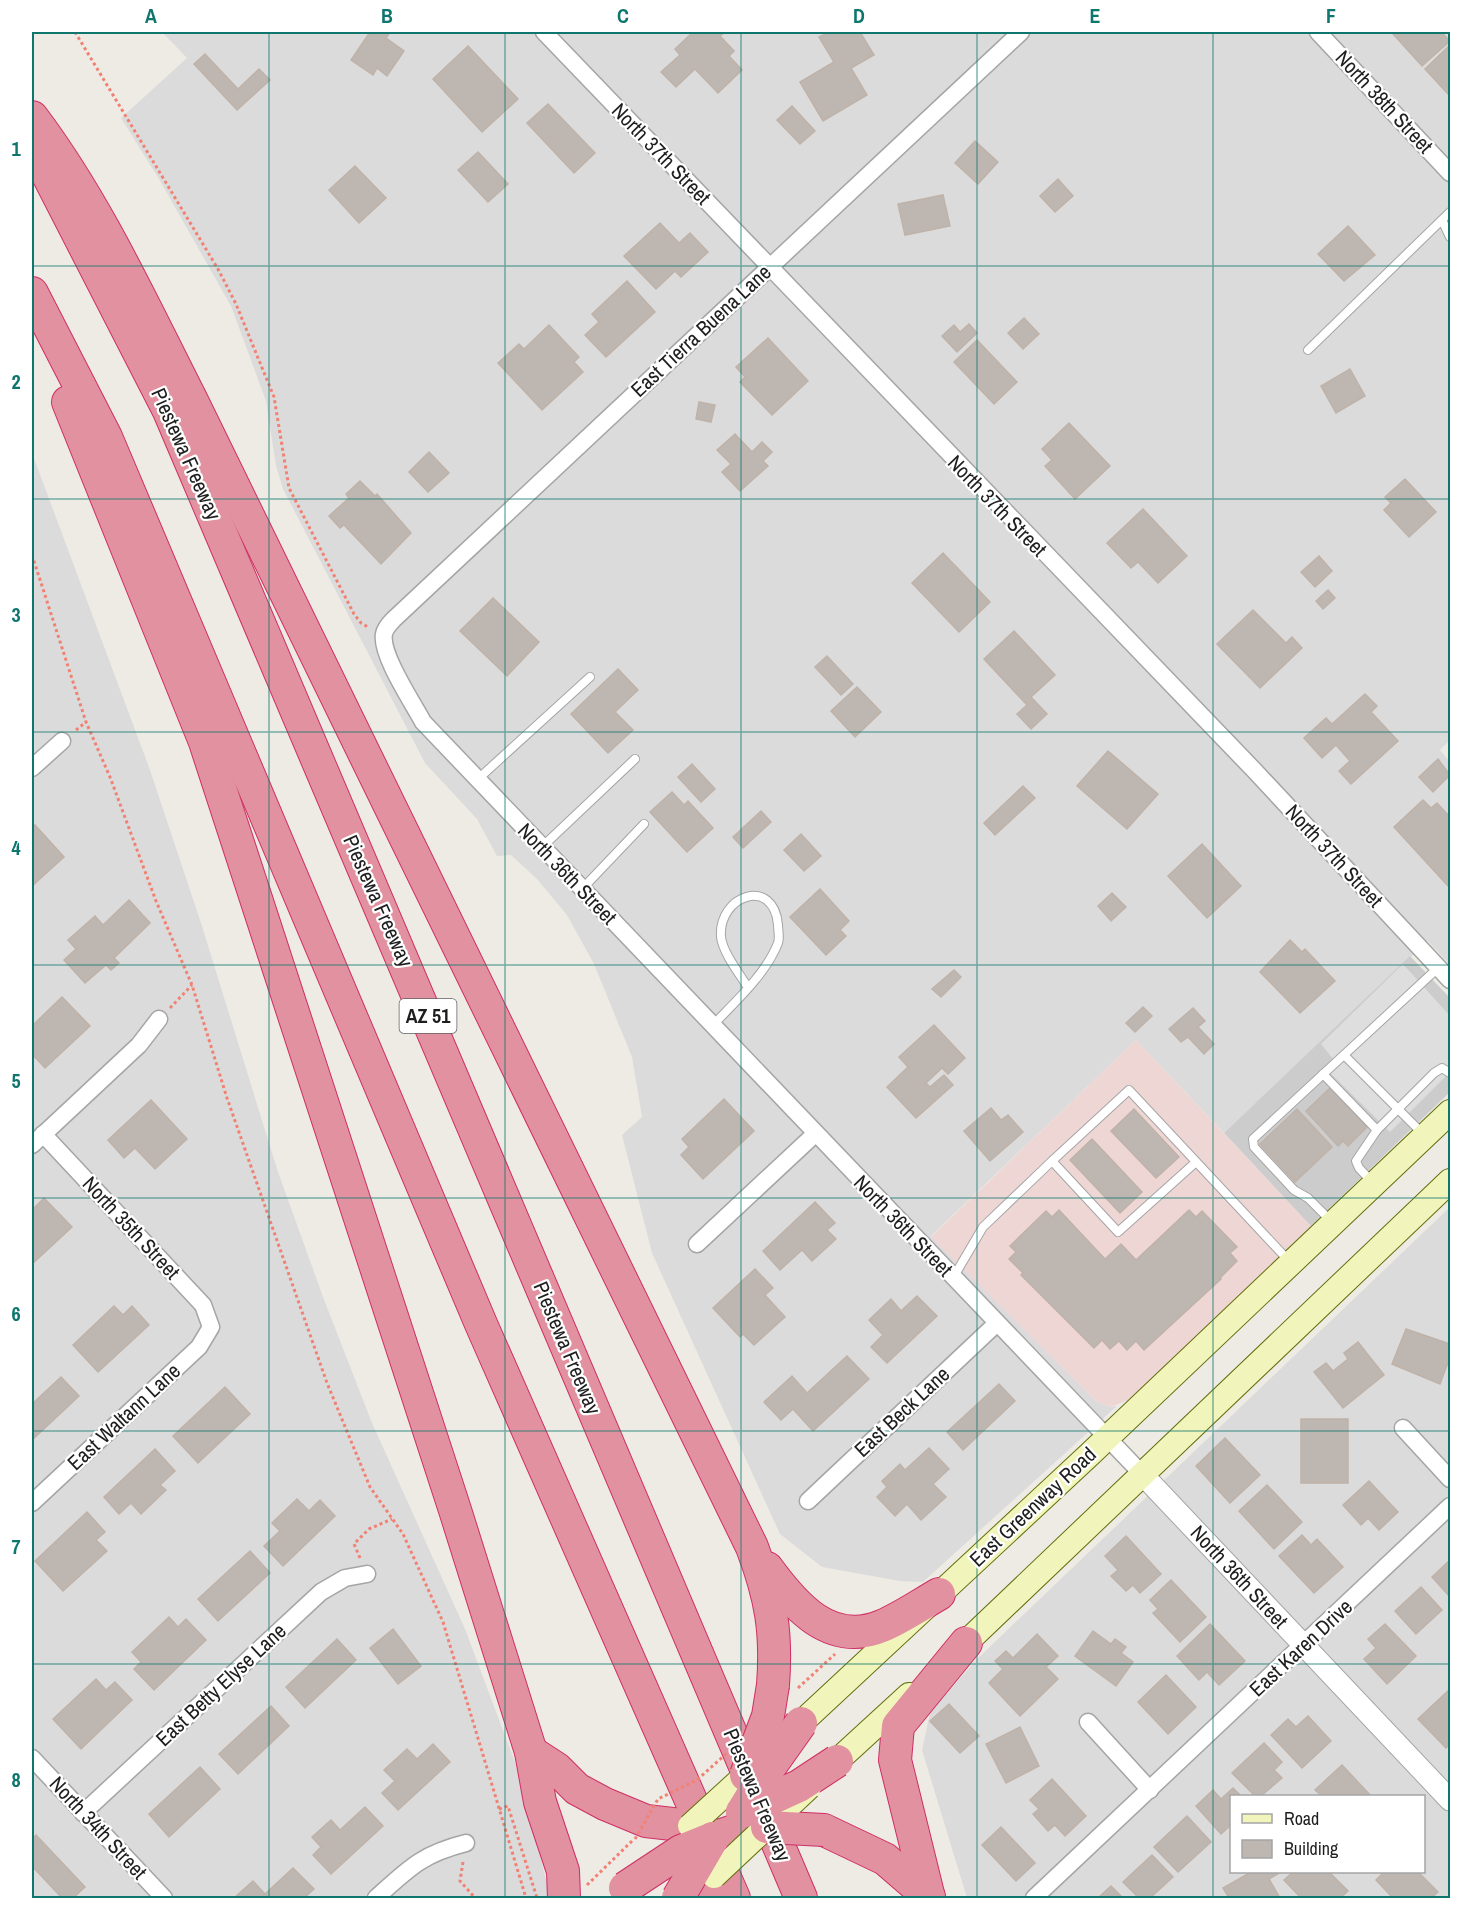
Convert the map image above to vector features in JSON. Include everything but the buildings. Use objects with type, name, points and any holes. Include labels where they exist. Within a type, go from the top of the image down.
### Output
[{"type":"highway","points":[[32,117],[54,147],[125,270],[192,401],[752,1546],[772,1610],[782,1689],[768,1716],[728,1825],[717,1891]]},
{"type":"highway","name":"Piestewa Freeway","points":[[32,144],[169,411],[801,1899]]},
{"type":"highway","points":[[32,293],[106,437],[472,1303],[717,1891]]},
{"type":"highway","points":[[32,309],[205,742],[455,1510],[531,1752],[540,1802],[563,1871],[555,1898]]},
{"type":"highway","points":[[752,1546],[789,1598],[803,1613],[821,1624],[854,1631],[880,1627],[939,1594]]},
{"type":"highway","points":[[929,1898],[895,1760],[898,1726],[966,1643]]},
{"type":"highway","points":[[678,1899],[801,1723]]},
{"type":"highway","points":[[531,1752],[556,1769],[577,1789],[640,1830],[728,1825],[812,1827],[824,1830],[885,1859],[929,1898]]},
{"type":"highway","points":[[619,1893],[681,1851],[799,1786],[837,1761]]},
{"type":"main road","name":"East Greenway Road","points":[[746,1775],[1108,1437],[1450,1112]]},
{"type":"main road","points":[[837,1761],[966,1643],[1450,1181]]},
{"type":"main road","points":[[690,1899],[717,1891]]},
{"type":"street","name":"North 37th Street","points":[[544,32],[1253,769],[1445,974]]},
{"type":"street","name":"East Tierra Buena Lane","points":[[384,633],[394,619],[1021,32]]},
{"type":"street","name":"North 38th Street","points":[[1318,32],[1450,173]]},
{"type":"street","name":"North 36th Street","points":[[384,633],[387,655],[423,722],[996,1324],[1108,1437],[1450,1799]]},
{"type":"street","points":[[32,768],[62,741]]},
{"type":"street","points":[[37,1140],[139,1045],[159,1019]]},
{"type":"street","points":[[697,1244],[815,1134]]},
{"type":"street","name":"North 35th Street","points":[[37,1140],[203,1305],[211,1327]]},
{"type":"street","name":"East Beck Lane","points":[[808,1501],[996,1324]]},
{"type":"street","name":"East Waltann Lane","points":[[32,1503],[199,1347],[211,1327]]},
{"type":"street","points":[[1403,1428],[1450,1479]]},
{"type":"street","name":"East Karen Drive","points":[[1034,1899],[1450,1506]]},
{"type":"street","name":"East Betty Elyse Lane","points":[[83,1813],[321,1592],[345,1578],[367,1574]]},
{"type":"street","points":[[1088,1722],[1150,1790]]},
{"type":"street","name":"North 34th Street","points":[[32,1758],[164,1899]]},
{"type":"street","points":[[376,1899],[415,1862],[437,1850],[466,1843]]},
{"type":"lane","points":[[1308,350],[1450,212]]},
{"type":"lane","points":[[1442,220],[1450,237]]},
{"type":"lane","points":[[478,779],[590,677]]},
{"type":"lane","points":[[543,848],[635,759]]},
{"type":"lane","points":[[582,889],[645,824]]},
{"type":"lane","points":[[712,1026],[747,986],[770,958],[779,940],[777,918],[770,903],[759,896],[747,895],[734,903],[725,919],[721,938],[747,986]]},
{"type":"lane","points":[[1333,1223],[1308,1197],[1294,1190],[1254,1147],[1253,1139],[1323,1074],[1445,974]]},
{"type":"lane","points":[[1345,1056],[1425,1136]]},
{"type":"lane","points":[[1374,1184],[1359,1168],[1356,1161],[1377,1130],[1434,1073],[1442,1068],[1450,1073]]},
{"type":"lane","points":[[1323,1074],[1377,1130]]},
{"type":"lane","points":[[953,1278],[983,1227],[1129,1090],[1291,1263]]},
{"type":"lane","points":[[1052,1161],[1118,1232],[1196,1162]]},
{"type":"path","points":[[75,32],[227,286],[273,397],[289,488],[354,614],[361,623],[384,633]]},
{"type":"path","points":[[32,555],[86,722],[110,777],[156,901],[192,985],[226,1098],[327,1383],[370,1487],[403,1534],[443,1622],[526,1899]]},
{"type":"path","points":[[159,1019],[192,985]]},
{"type":"path","points":[[367,1574],[354,1544],[369,1529],[392,1519]]},
{"type":"path","points":[[768,1716],[782,1689],[852,1638],[854,1631]]},
{"type":"path","points":[[498,1809],[508,1806],[555,1898],[576,1896],[640,1830],[658,1799],[697,1780],[719,1763],[731,1747]]},
{"type":"path","points":[[466,1843],[460,1881],[475,1899]]},
{"type":"shaded area","points":[[162,32],[1450,32],[1450,740],[1440,750],[1450,762],[1450,965],[1428,941],[1224,1133],[1136,1040],[931,1236],[1096,1401],[1110,1407],[1117,1406],[923,1582],[900,1581],[822,1567],[780,1534],[652,1253],[622,1135],[642,1117],[632,1057],[594,964],[567,915],[537,879],[511,855],[497,856],[477,819],[425,763],[283,489],[276,466],[266,401],[231,306],[159,179],[121,118],[187,58]]},
{"type":"shaded area","points":[[32,453],[150,770],[201,923],[278,1172],[323,1297],[372,1423],[465,1629],[515,1762],[551,1898],[32,1898]]},
{"type":"shaded area","points":[[1410,956],[1450,998],[1450,1092],[1311,1226],[1224,1133]]},
{"type":"shaded area","points":[[1403,964],[1450,1016],[1450,1072],[1390,1132],[1325,1068],[1333,1059],[1321,1044]]},
{"type":"shaded area","points":[[1136,1040],[1311,1226],[1131,1399],[1110,1407],[1096,1401],[931,1237]]},
{"type":"shaded area","points":[[1450,1207],[1450,1898],[967,1898],[922,1750],[930,1713],[976,1660]]}]
